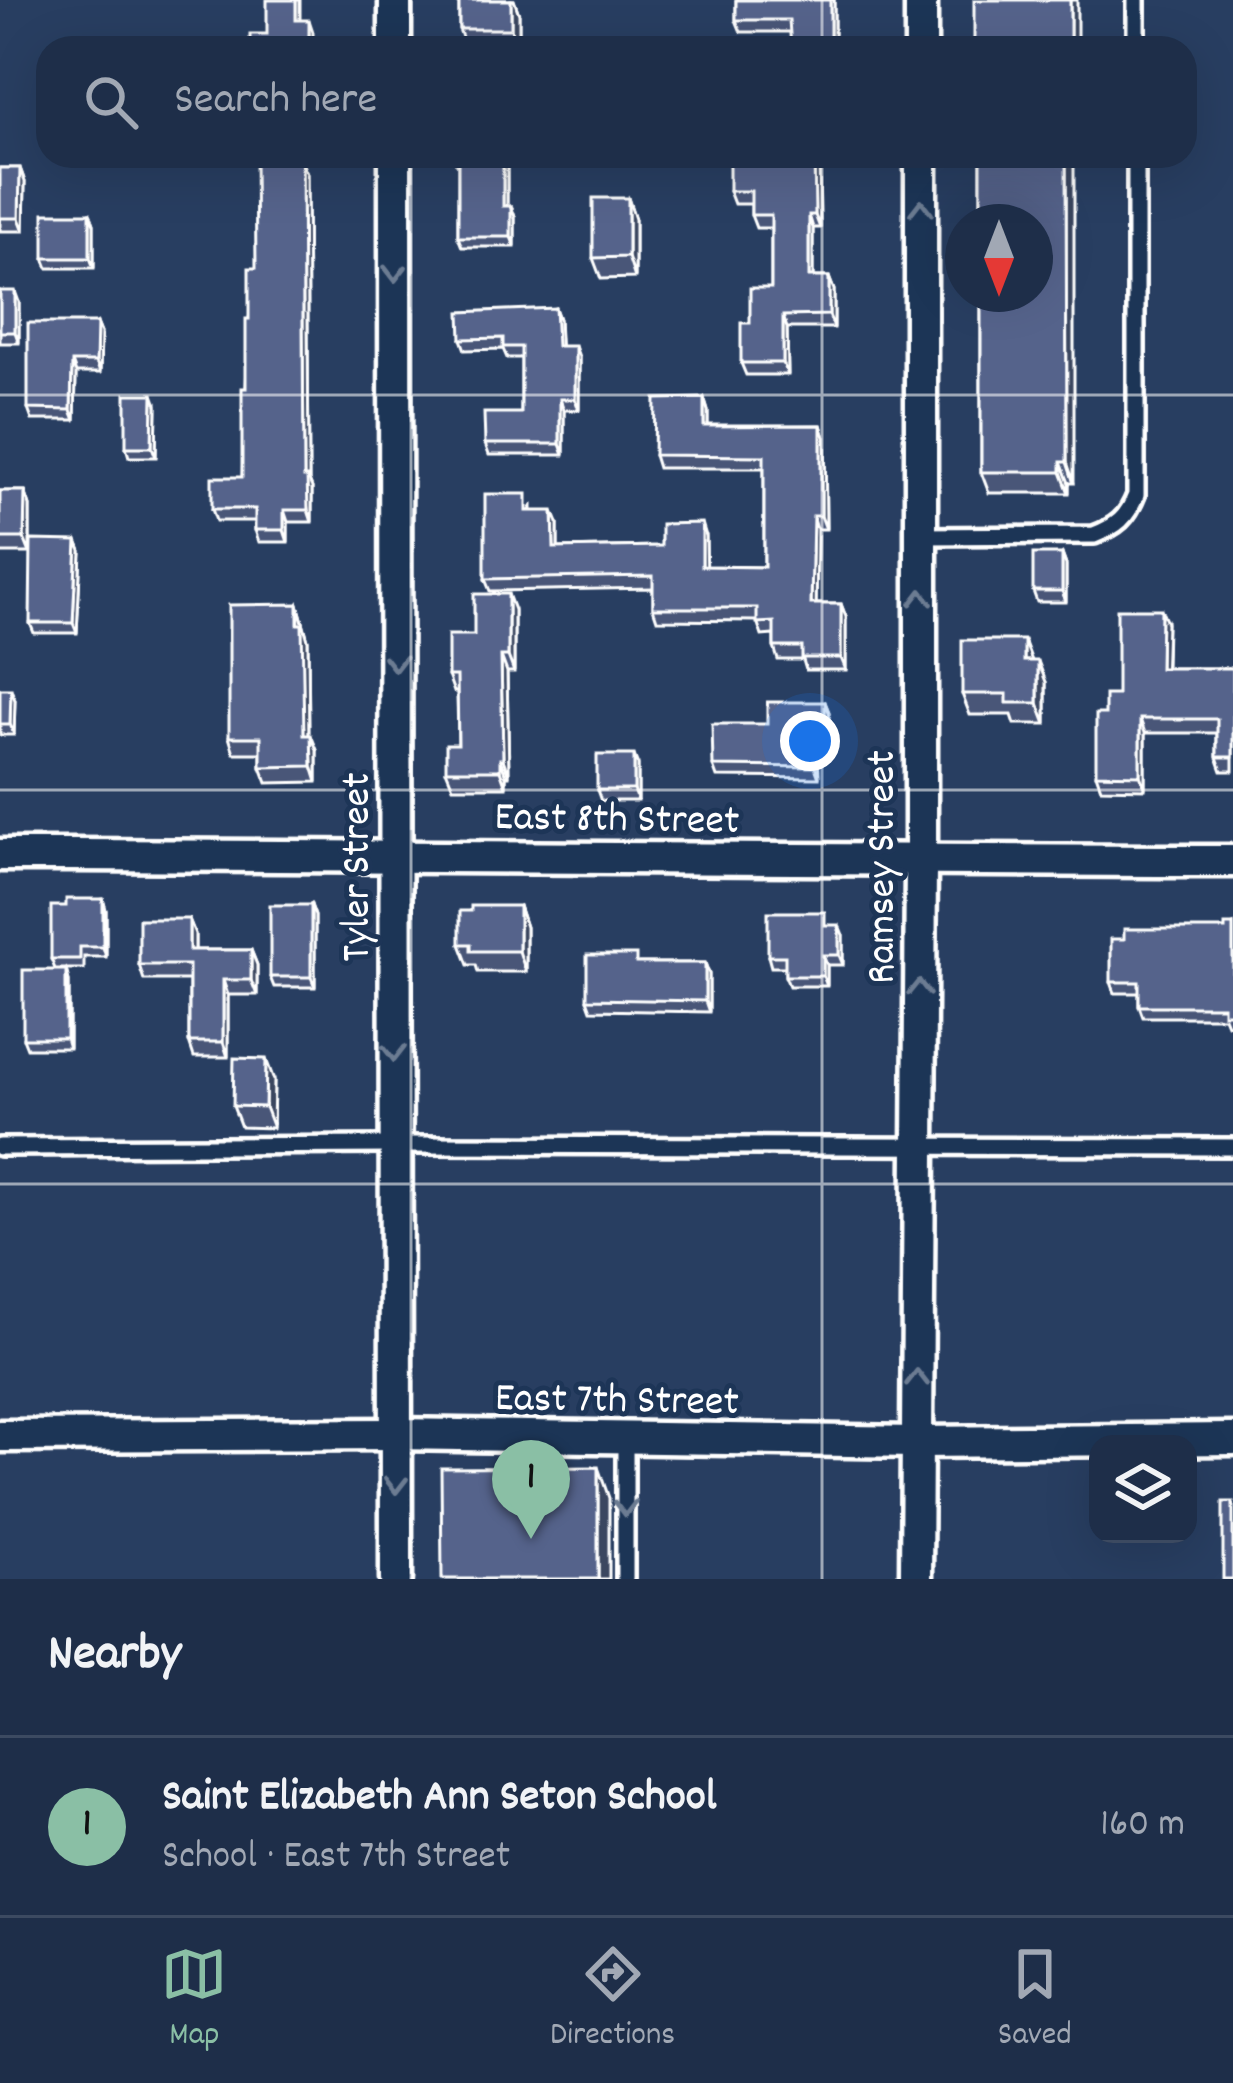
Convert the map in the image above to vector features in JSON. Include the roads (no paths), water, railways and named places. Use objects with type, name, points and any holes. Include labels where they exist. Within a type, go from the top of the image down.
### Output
[{"type":"street","points":[[395,0],[395,36]]},
{"type":"street","points":[[921,0],[921,36]]},
{"type":"street","name":"Tyler Street","points":[[395,168],[396,1579]]},
{"type":"street","name":"Ramsey Street","points":[[916,1579],[921,168]]},
{"type":"street","name":"East 8th Street","points":[[0,855],[1233,861]]},
{"type":"street","name":"East 7th Street","points":[[0,1436],[396,1434],[916,1442],[1233,1439]]},
{"type":"lane","points":[[1136,0],[1136,36]]},
{"type":"lane","points":[[921,536],[1094,535],[1114,527],[1128,514],[1136,495],[1136,168]]},
{"type":"lane","points":[[0,1148],[1233,1147]]},
{"type":"lane","points":[[625,1438],[626,1579]]},
{"type":"place","name":"Saint Elizabeth Ann Seton School","points":[[531,1539]]}]
